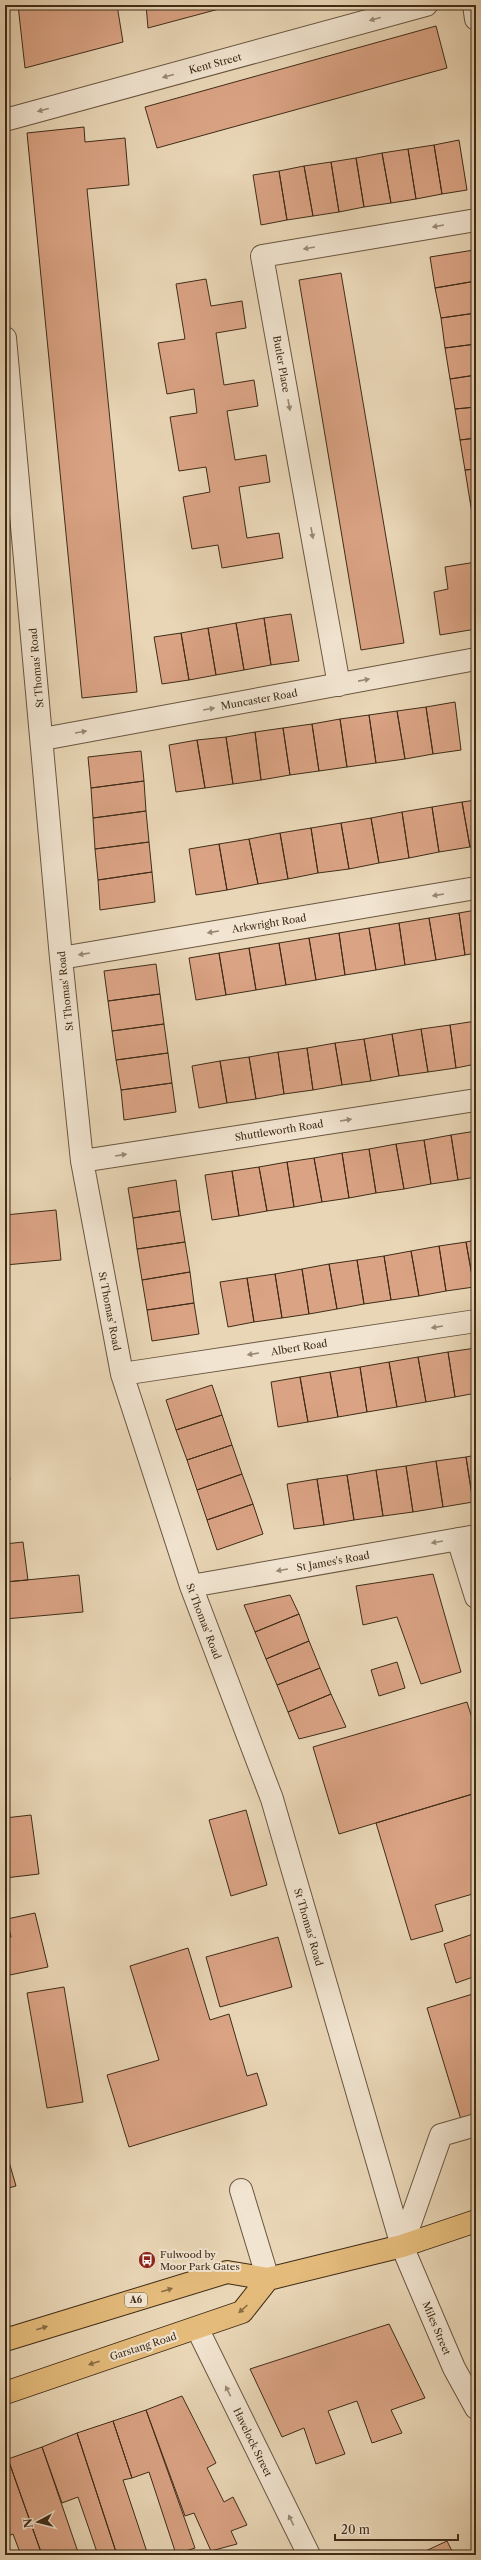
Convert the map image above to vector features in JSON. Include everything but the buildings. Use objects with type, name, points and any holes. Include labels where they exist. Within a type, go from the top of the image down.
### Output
[{"type":"highway","name":"A6","points":[[5,2340],[227,2272],[268,2279],[402,2246],[476,2221]]},
{"type":"highway","name":"Garstang Road","points":[[5,2393],[242,2312],[268,2279]]},
{"type":"street","name":"Kent Street","points":[[5,120],[426,5]]},
{"type":"street","points":[[474,5],[476,20]]},
{"type":"street","name":"Butler Place","points":[[339,685],[262,256],[476,220]]},
{"type":"street","name":"St Thomas' Road","points":[[5,338],[43,739],[61,958],[82,1161],[122,1374],[191,1586],[272,1799],[402,2246]]},
{"type":"street","name":"Muncaster Road","points":[[43,739],[476,659]]},
{"type":"street","name":"Arkwright Road","points":[[61,958],[476,888]]},
{"type":"street","name":"Shuttleworth Road","points":[[82,1161],[476,1100]]},
{"type":"street","name":"Albert Road","points":[[122,1374],[476,1321]]},
{"type":"street","points":[[467,1537],[476,1597]]},
{"type":"street","name":"St James's Road","points":[[191,1586],[467,1537]]},
{"type":"street","points":[[402,2246],[441,2135],[476,2125]]},
{"type":"street","points":[[241,2190],[268,2279]]},
{"type":"street","name":"Miles Street","points":[[402,2246],[454,2368],[476,2408]]},
{"type":"street","name":"Havelock Street","points":[[197,2328],[308,2555]]},
{"type":"place","name":"Fulwood by Moor Park Gates","points":[[147,2260]]}]
